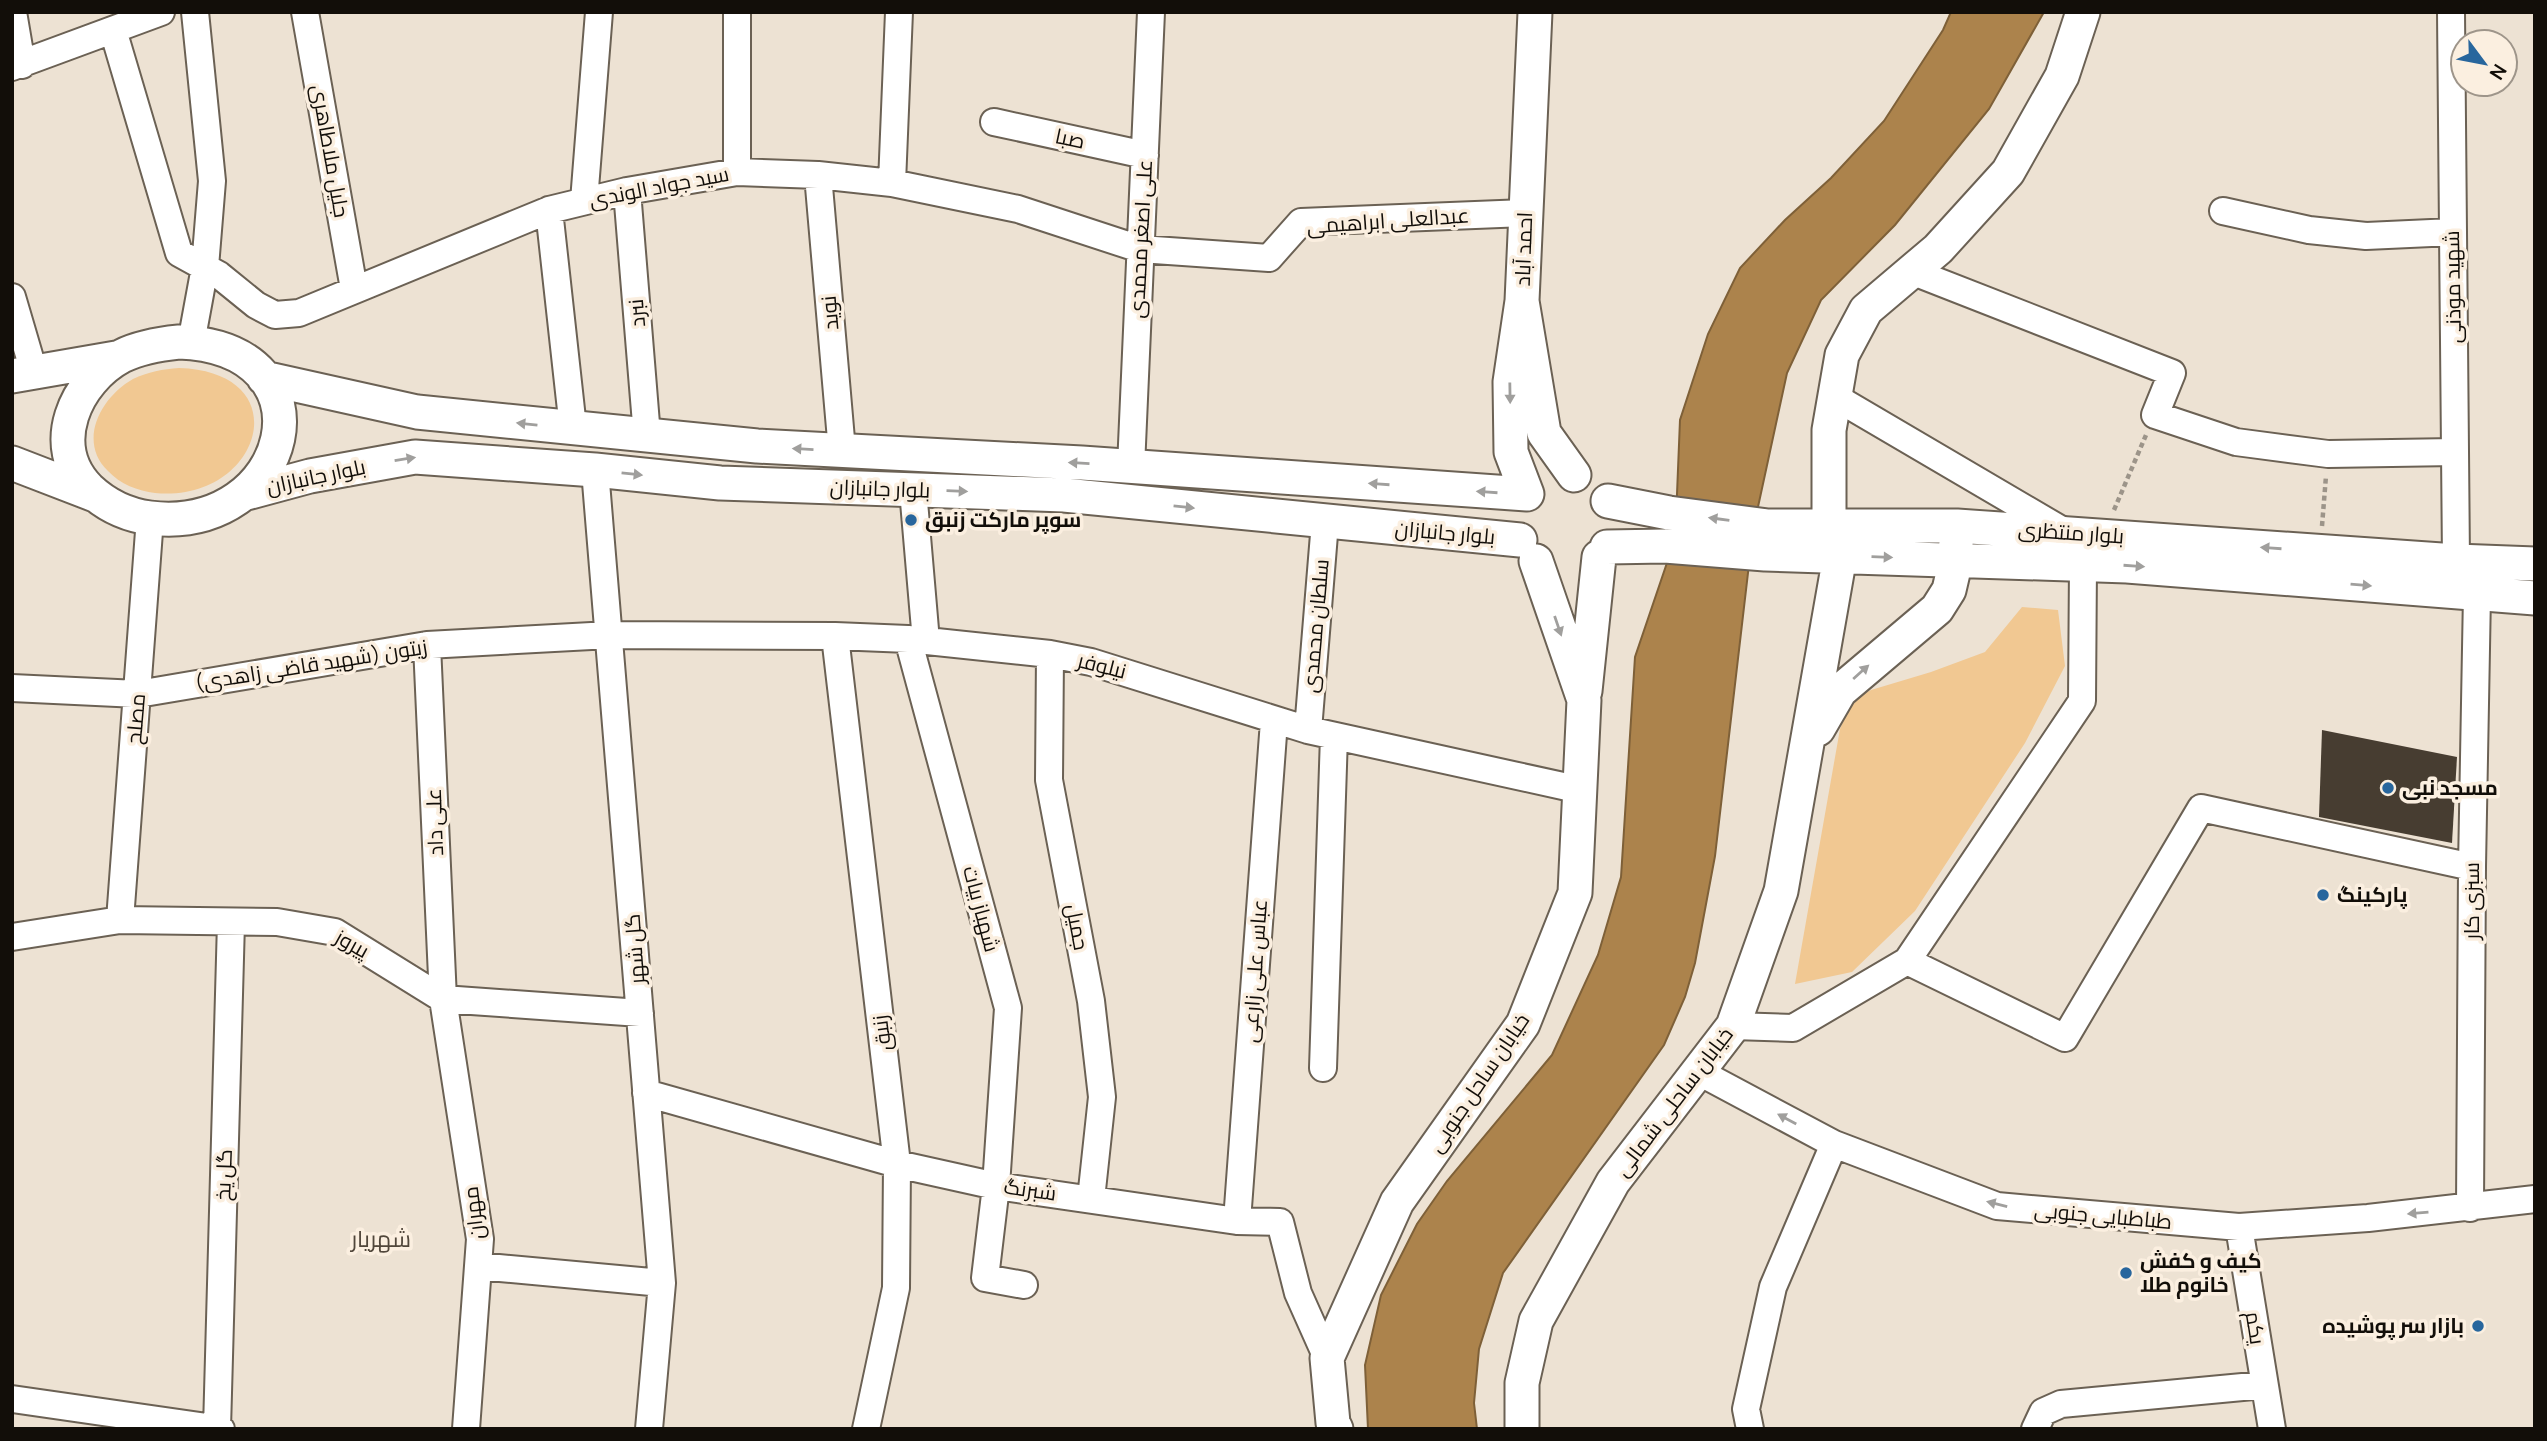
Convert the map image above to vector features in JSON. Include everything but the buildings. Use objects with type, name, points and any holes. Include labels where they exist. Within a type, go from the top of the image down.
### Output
[{"type":"main road","name":"احمد آباد","points":[[1535,12],[1522,301],[1544,433],[1574,475]]},
{"type":"main road","points":[[1829,525],[1829,430],[1842,355],[1866,310],[1938,249],[2008,172],[2062,76],[2083,12]]},
{"type":"main road","points":[[1522,301],[1510,382],[1511,452],[1527,494]]},
{"type":"main road","points":[[12,463],[97,496],[131,514],[150,518],[189,517],[217,508],[243,494],[269,466],[277,449],[280,430],[280,412],[274,394],[264,378],[251,365],[218,347],[191,343],[159,344],[122,357],[23,374]]},
{"type":"main road","points":[[97,496],[84,483],[74,467],[68,449],[68,431],[72,412],[80,395],[105,367],[122,357]]},
{"type":"main road","name":"بلوار جانبازان","points":[[264,378],[417,412],[647,436],[757,446],[1131,467],[1527,494]]},
{"type":"main road","name":"بلوار جانبازان","points":[[243,494],[310,476],[415,457],[595,470],[720,483],[1064,495],[1325,522],[1528,551]]},
{"type":"main road","points":[[1584,700],[1603,552],[1614,524],[1608,501],[1600,489],[1588,480],[1574,475],[1548,478],[1527,494],[1518,516],[1528,551],[1561,571],[1588,565],[1603,552]]},
{"type":"main road","name":"بلوار منتظری","points":[[1608,501],[1669,513],[1767,540],[1840,556],[2083,564],[2535,598]]},
{"type":"main road","name":"بلوار منتظری","points":[[1603,552],[1767,540],[1829,525],[1956,526],[2456,561],[2535,564]]},
{"type":"main road","points":[[1808,747],[1840,691],[1937,609],[1949,590],[1956,560],[1956,526]]},
{"type":"main road","name":"خیابان ساحل جنوبی","points":[[1336,1429],[1333,1423],[1328,1358],[1397,1202],[1523,1024],[1575,892],[1584,700],[1528,551]]},
{"type":"main road","name":"خیابان ساحلی شمالی","points":[[1522,1429],[1522,1383],[1536,1321],[1613,1182],[1733,1026],[1781,891],[1840,556]]},
{"type":"street","points":[[13,12],[17,66],[162,12]]},
{"type":"street","points":[[191,343],[205,267],[212,181],[195,12]]},
{"type":"street","name":"جلیل ملاطاهری","points":[[305,12],[354,289]]},
{"type":"street","points":[[584,201],[598,12]]},
{"type":"street","points":[[737,12],[737,172]]},
{"type":"street","points":[[892,183],[899,12]]},
{"type":"street","name":"علی اصغر محمدی","points":[[1131,467],[1151,12]]},
{"type":"street","name":"شهید موذنی","points":[[2451,12],[2456,561]]},
{"type":"street","name":"سید جواد الوندی","points":[[113,30],[179,253],[219,275],[256,305],[275,315],[299,313],[549,210],[627,191],[737,172],[818,175],[892,183],[1018,209],[1140,249]]},
{"type":"street","name":"صبا","points":[[995,122],[1145,155]]},
{"type":"street","name":"نوید","points":[[818,175],[842,451]]},
{"type":"street","name":"نبرد","points":[[627,191],[647,436]]},
{"type":"street","points":[[549,210],[573,428]]},
{"type":"street","points":[[2223,211],[2309,230],[2366,236],[2453,232]]},
{"type":"street","name":"عبدالعلی ابراهیمی","points":[[1140,249],[1269,258],[1301,222],[1525,213]]},
{"type":"street","points":[[1911,271],[2172,373],[2155,415],[2236,442],[2328,454],[2455,452]]},
{"type":"street","points":[[12,298],[23,374]]},
{"type":"street","points":[[1835,397],[2065,532]]},
{"type":"street","name":"گل شهر","points":[[595,470],[662,1283],[649,1429]]},
{"type":"street","name":"شهباز بیات","points":[[913,490],[917,640],[1008,1008],[996,1185],[985,1278],[1024,1284]]},
{"type":"street","name":"مصلح","points":[[120,920],[150,518]]},
{"type":"street","name":"سلطان محمدی","points":[[1308,730],[1325,522]]},
{"type":"street","points":[[1733,1026],[1793,1028],[1907,961],[2082,701],[2083,564]]},
{"type":"street","name":"سبزی کار","points":[[2470,1208],[2477,594]]},
{"type":"street","name":"نیلوفر","points":[[610,635],[835,635],[917,640],[1050,654],[1132,674],[1308,730],[1581,790]]},
{"type":"street","name":"زیتون (شهید قاضی زاهدی)","points":[[12,688],[138,694],[427,645],[610,635]]},
{"type":"street","name":"زنبق","points":[[835,635],[897,1164],[896,1288],[866,1429]]},
{"type":"street","name":"علی داد","points":[[427,645],[443,999]]},
{"type":"street","name":"جمیل","points":[[1050,654],[1049,780],[1091,1001],[1102,1097],[1091,1199]]},
{"type":"street","name":"عباس علی زارعی","points":[[1237,1220],[1274,721]]},
{"type":"street","points":[[1323,1069],[1334,736]]},
{"type":"street","points":[[1907,961],[2065,1038],[2201,808],[2472,867]]},
{"type":"street","name":"پیروز","points":[[12,937],[120,920],[277,922],[335,932],[443,999],[640,1013]]},
{"type":"street","name":"گل یخ","points":[[218,1428],[231,922]]},
{"type":"street","name":"مهران","points":[[443,999],[480,1239],[466,1429]]},
{"type":"street","name":"طباطبایی جنوبی","points":[[1699,1072],[1834,1144],[1997,1206],[2239,1227],[2470,1208],[2535,1199]]},
{"type":"street","name":"شبرنگ","points":[[646,1093],[897,1164],[996,1185],[1237,1220],[1280,1222],[1298,1293],[1328,1358]]},
{"type":"street","points":[[1750,1429],[1746,1409],[1773,1287],[1834,1144]]},
{"type":"street","name":"یکم","points":[[2239,1227],[2272,1429]]},
{"type":"street","points":[[478,1266],[662,1283]]},
{"type":"street","points":[[2035,1429],[2043,1412],[2061,1404],[2264,1385]]},
{"type":"street","points":[[12,1399],[218,1428]]},
{"type":"path","points":[[2103,535],[2155,415]]},
{"type":"path","points":[[2320,552],[2328,454]]},
{"type":"shaded area","points":[[1951,12],[2044,12],[1989,109],[1895,225],[1821,300],[1787,373],[1753,530],[1715,856],[1695,963],[1685,997],[1664,1045],[1503,1273],[1479,1349],[1474,1403],[1477,1429],[1368,1429],[1365,1365],[1381,1295],[1417,1224],[1447,1181],[1552,1055],[1598,955],[1621,877],[1635,657],[1671,551],[1676,519],[1680,420],[1708,334],[1740,268],[1884,121],[1943,30]]},
{"type":"shaded area","points":[[179,368],[217,375],[242,391],[253,412],[253,436],[241,459],[221,478],[191,491],[155,493],[136,489],[113,476],[99,459],[94,447],[97,421],[111,397],[133,379],[156,371]]},
{"type":"shaded area","points":[[2022,607],[2058,610],[2065,666],[2025,743],[1915,911],[1852,972],[1795,984],[1840,729],[1851,700],[1871,690],[1985,652]]},
{"type":"place","name":"سوپر مارکت زنبق","points":[[911,520]]},
{"type":"place","name":"مسجد نبی","points":[[2388,788]]},
{"type":"place","name":"پارکینگ","points":[[2323,895]]},
{"type":"place","name":"کیف و کفش خانوم طلا","points":[[2126,1273]]},
{"type":"place","name":"بازار سر پوشیده","points":[[2478,1326]]},
{"type":"district","name":"شهریار","points":[[381,1239]]}]
